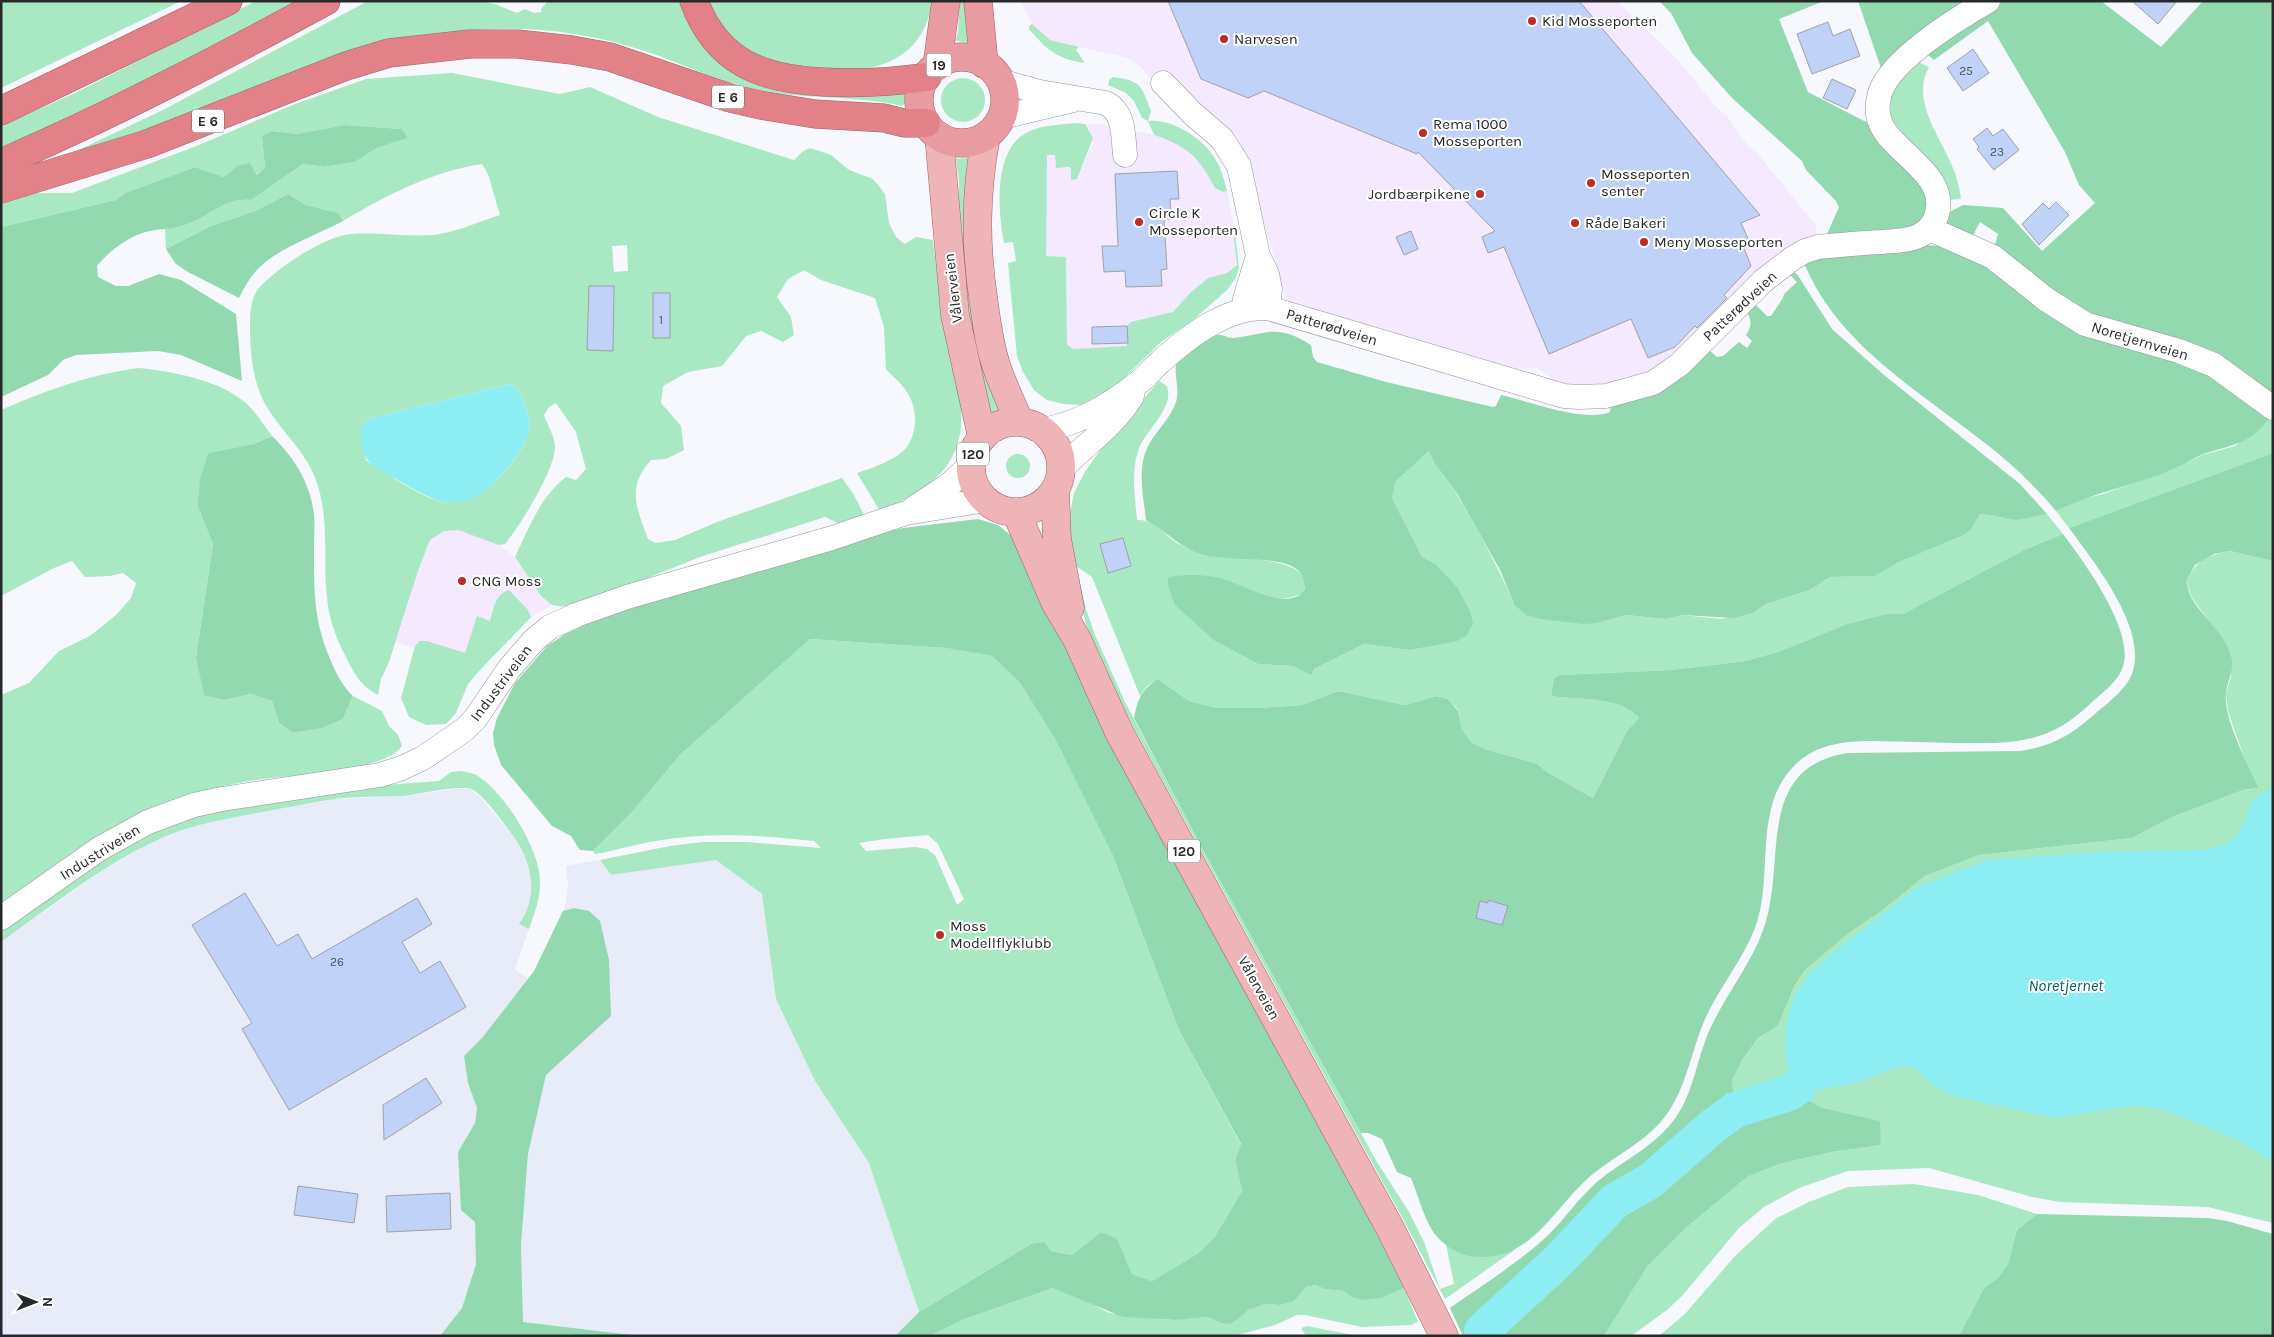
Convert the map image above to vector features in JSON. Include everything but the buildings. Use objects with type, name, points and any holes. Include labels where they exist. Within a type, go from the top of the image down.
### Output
[{"type":"highway","points":[[1,111],[228,1]]},
{"type":"highway","points":[[1,163],[92,123],[163,88],[326,1]]},
{"type":"highway","name":"E 6","points":[[694,1],[705,25],[719,44],[734,58],[767,75],[792,80],[859,84],[932,72]]},
{"type":"highway","name":"19","points":[[933,130],[921,111],[920,99],[922,88],[932,72],[946,1]]},
{"type":"highway","points":[[933,130],[950,141],[962,143],[975,141],[994,127],[1005,105],[1004,93],[992,72],[978,1]]},
{"type":"highway","name":"E 6","points":[[1,188],[156,141],[359,62],[388,53],[470,44],[518,44],[572,50],[610,57],[730,98],[760,105],[815,114],[884,118],[933,130]]},
{"type":"highway","name":"19","points":[[932,72],[948,60],[960,58],[973,59],[992,72]]},
{"type":"main road","name":"Vålerveien","points":[[994,127],[976,201],[976,240],[980,277],[990,344],[996,367],[1031,425]]},
{"type":"main road","name":"Vålerveien","points":[[933,130],[944,174],[947,243],[955,315],[982,437]]},
{"type":"main road","name":"120","points":[[986,500],[975,484],[971,465],[972,455],[982,437],[999,425],[1031,425],[1057,446],[1058,479]]},
{"type":"main road","name":"Vålerveien","points":[[1058,479],[1057,539],[1077,639]]},
{"type":"main road","points":[[986,500],[995,507],[1016,512],[1038,506],[1048,500],[1058,479]]},
{"type":"main road","name":"Vålerveien","points":[[1016,512],[1055,602],[1077,639],[1119,732],[1390,1228],[1444,1336]]},
{"type":"street","points":[[1930,229],[1936,216],[1937,192],[1926,173],[1884,130],[1877,112],[1880,93],[1890,76],[1916,50],[1943,28],[1988,1]]},
{"type":"street","points":[[992,72],[1077,99],[1098,101],[1113,106],[1120,118],[1125,155]]},
{"type":"street","points":[[1163,83],[1192,114],[1222,139],[1232,152],[1244,181],[1258,256],[1245,299],[1256,309]]},
{"type":"street","points":[[994,127],[1077,99]]},
{"type":"street","name":"Patterødveien","points":[[1256,309],[1564,396],[1594,397],[1638,389],[1666,376],[1764,282],[1793,258],[1805,251],[1818,247],[1913,238],[1930,229]]},
{"type":"street","name":"Noretjernveien","points":[[1930,229],[1992,257],[2047,300],[2085,324],[2179,351],[2214,365],[2273,408]]},
{"type":"street","points":[[1031,425],[1062,426],[1094,413],[1140,382],[1161,361],[1201,330],[1232,313],[1256,309]]},
{"type":"street","points":[[1058,479],[1125,408],[1140,382]]},
{"type":"street","name":"Industriveien","points":[[906,512],[949,485],[971,465]]},
{"type":"street","name":"Industriveien","points":[[1,918],[99,849],[148,822],[194,805],[222,798],[380,775],[402,768],[422,758],[464,730],[475,719],[509,669],[534,640],[550,627],[576,615],[627,597],[832,538],[906,512],[986,500]]},
{"type":"shaded area","points":[[1020,1],[1617,1],[1677,59],[1718,109],[1727,116],[1748,146],[1757,153],[1815,224],[1817,236],[1793,244],[1771,259],[1679,351],[1664,364],[1630,382],[1577,387],[1555,381],[1536,367],[1516,370],[1308,312],[1286,300],[1257,198],[1228,131],[1221,122],[1188,97],[1157,88],[1142,68],[1128,58],[1050,40],[1032,24]]},
{"type":"shaded area","points":[[1085,124],[1099,124],[1154,135],[1182,146],[1206,169],[1215,188],[1223,192],[1227,191],[1235,232],[1237,265],[1227,273],[1208,278],[1190,293],[1173,312],[1127,326],[1128,346],[1073,349],[1067,343],[1066,257],[1046,256],[1047,155],[1055,155],[1055,164],[1071,169],[1077,179],[1093,143],[1090,132]]},
{"type":"shaded area","points":[[458,530],[499,545],[515,557],[541,596],[552,605],[531,617],[528,610],[490,621],[477,617],[465,653],[415,646],[414,648],[396,642],[419,568],[430,540],[444,531]]},
{"type":"shaded area","points":[[455,789],[470,789],[481,798],[516,840],[526,858],[531,874],[530,902],[520,924],[529,929],[515,969],[528,979],[482,1038],[464,1056],[468,1083],[477,1108],[475,1123],[458,1152],[475,1222],[476,1264],[462,1308],[440,1336],[1,1336],[1,942],[102,871],[171,833],[221,819],[336,799],[403,796]]},
{"type":"shaded area","points":[[600,860],[611,875],[716,860],[762,894],[776,999],[815,1081],[869,1163],[919,1312],[895,1336],[640,1336],[523,1322],[521,1245],[528,1154],[546,1075],[611,1016],[574,908],[563,911],[568,884],[566,866]]},
{"type":"green space","points":[[1,1],[181,1],[1,88]]},
{"type":"green space","points":[[256,1],[299,1],[195,56],[1,149],[1,126],[75,93]]},
{"type":"green space","points":[[368,1],[479,1],[495,4],[517,13],[525,9],[534,13],[541,12],[541,9],[548,1],[681,1],[707,48],[906,91],[906,103],[902,106],[866,100],[777,93],[744,87],[645,51],[585,36],[528,29],[470,30],[410,39],[206,113],[68,155],[163,110]]},
{"type":"green space","points":[[707,1],[932,1],[926,26],[914,44],[898,57],[879,66],[835,71],[812,69],[756,58],[733,41]]},
{"type":"green space","points":[[960,1],[967,1],[971,42],[955,41],[958,32]]},
{"type":"green space","points":[[1659,1],[1824,1],[1779,19],[1808,92],[1864,121],[1874,124],[1929,190],[1927,216],[1907,232],[1827,234],[1839,207],[1836,201],[1806,170],[1802,161],[1732,98],[1692,53],[1671,13]]},
{"type":"green space","points":[[1858,1],[1974,1],[1883,74]]},
{"type":"green space","points":[[2001,1],[2101,1],[2161,47],[2203,1],[2273,1],[2273,395],[2090,315],[1994,249],[1998,234],[1980,222],[1972,237],[1945,223],[1946,214],[1963,205],[2003,208],[2042,251],[2095,203],[2079,185],[2065,152],[1988,21],[1934,60],[1928,55],[1956,27]]},
{"type":"green space","points":[[1032,24],[1050,40],[1079,47],[1076,50],[1085,63],[1067,59],[1047,48],[1029,29],[1029,26]]},
{"type":"green space","points":[[1916,61],[1929,67],[1924,81],[1923,94],[1926,108],[1956,176],[1961,199],[1947,200],[1888,123],[1887,94]]},
{"type":"green space","points":[[452,73],[560,94],[590,87],[658,117],[794,160],[802,152],[810,148],[831,155],[849,170],[873,179],[885,194],[889,223],[896,237],[905,244],[916,237],[933,240],[942,312],[961,410],[961,430],[957,447],[950,462],[940,474],[913,495],[880,511],[857,473],[890,460],[906,448],[915,426],[912,402],[903,386],[886,369],[884,327],[875,298],[821,280],[804,270],[788,279],[777,297],[791,317],[794,335],[783,342],[761,331],[746,336],[722,366],[688,372],[663,386],[661,403],[681,426],[684,450],[666,459],[651,460],[643,470],[636,489],[640,518],[648,539],[655,543],[675,540],[717,522],[842,478],[854,495],[865,517],[840,524],[825,517],[700,557],[590,601],[568,607],[552,605],[541,596],[515,557],[530,524],[549,494],[566,477],[576,480],[586,469],[576,432],[556,403],[549,407],[544,415],[554,440],[553,458],[543,484],[519,525],[505,544],[499,545],[458,530],[444,531],[430,540],[419,568],[389,662],[381,679],[378,695],[372,692],[359,680],[353,670],[333,627],[326,591],[324,516],[322,501],[314,475],[302,454],[273,417],[258,389],[251,347],[251,307],[256,292],[277,271],[302,254],[329,240],[353,234],[440,234],[500,215],[488,174],[482,164],[446,172],[410,186],[343,221],[339,213],[306,205],[288,194],[255,211],[211,226],[166,249],[165,229],[194,222],[225,204],[251,200],[303,164],[325,167],[355,162],[377,148],[408,138],[401,129],[344,125],[297,134],[272,131],[262,136],[265,168],[255,175],[237,166],[224,177],[195,167],[125,193],[116,200],[1,227],[1,201],[27,193],[72,193],[199,145],[295,104],[366,79]],"holes":[[[627,245],[628,271],[614,272],[612,246]],[[653,293],[669,338],[653,337]],[[589,300],[614,301],[613,351],[587,350]],[[511,384],[517,389],[524,402],[529,432],[517,456],[489,487],[471,498],[455,503],[447,503],[417,492],[366,460],[361,428],[368,419]]]},
{"type":"green space","points":[[1113,77],[1130,80],[1139,86],[1145,95],[1151,111],[1148,121],[1142,118],[1134,101],[1126,93],[1108,85],[1109,80]]},
{"type":"green space","points":[[963,78],[975,82],[981,88],[985,100],[981,112],[975,118],[963,122],[951,118],[945,112],[941,100],[945,88],[951,82]]},
{"type":"green space","points":[[1148,121],[1157,121],[1175,126],[1200,141],[1212,154],[1217,163],[1227,191],[1223,192],[1215,188],[1203,168],[1184,148],[1154,135]]},
{"type":"green space","points":[[1075,123],[1085,124],[1093,138],[1077,179],[1071,180],[1071,169],[1069,167],[1056,168],[1055,155],[1047,155],[1046,256],[1066,257],[1067,344],[1073,349],[1127,346],[1127,326],[1131,322],[1173,312],[1190,293],[1208,278],[1227,273],[1237,265],[1235,232],[1239,268],[1235,279],[1228,289],[1192,321],[1162,341],[1113,389],[1081,405],[1063,404],[1047,400],[1034,390],[1023,372],[1017,356],[1008,263],[1016,261],[1013,242],[1004,243],[1000,215],[1000,183],[1003,168],[1008,153],[1015,142],[1026,133],[1037,128]]},
{"type":"green space","points":[[344,125],[402,129],[408,138],[377,148],[355,162],[325,167],[303,164],[251,200],[225,204],[194,222],[174,228],[145,232],[134,237],[116,247],[97,266],[98,277],[116,286],[128,286],[159,274],[181,280],[236,314],[242,381],[181,355],[158,351],[76,355],[63,360],[48,375],[1,397],[1,227],[116,200],[125,193],[195,167],[224,177],[237,166],[250,163],[256,175],[265,168],[262,136],[272,131],[297,134]]},
{"type":"green space","points":[[970,158],[1005,410],[991,414],[966,309],[959,224],[959,181],[956,159]]},
{"type":"green space","points":[[288,194],[306,205],[339,213],[343,221],[289,247],[269,259],[254,273],[239,298],[186,271],[175,263],[166,249],[211,226],[255,211]]},
{"type":"green space","points":[[1925,245],[1941,246],[1966,254],[2147,350],[2216,376],[2269,418],[2255,433],[2231,446],[2203,454],[2161,474],[2070,504],[2056,511],[2004,459],[1882,364],[1859,342],[1837,318],[1819,292],[1804,263],[1805,259]]},
{"type":"green space","points":[[1789,270],[1797,274],[1832,329],[1884,375],[2020,484],[2047,514],[2015,520],[1979,515],[1971,530],[1963,535],[1899,562],[1875,576],[1830,577],[1810,590],[1766,604],[1753,613],[1734,618],[1682,615],[1666,619],[1626,615],[1598,623],[1584,624],[1541,619],[1526,615],[1514,604],[1500,570],[1458,495],[1434,462],[1429,451],[1396,481],[1392,498],[1422,557],[1436,564],[1458,588],[1470,611],[1473,623],[1467,635],[1455,642],[1410,650],[1364,644],[1314,669],[1311,675],[1293,666],[1258,664],[1215,641],[1175,605],[1168,586],[1168,578],[1174,576],[1197,575],[1220,578],[1268,596],[1280,598],[1290,598],[1299,595],[1305,588],[1304,579],[1300,572],[1287,564],[1265,560],[1204,555],[1188,549],[1146,520],[1142,490],[1143,459],[1151,441],[1171,413],[1176,402],[1176,364],[1201,342],[1217,335],[1233,338],[1280,332],[1299,338],[1311,345],[1313,357],[1317,362],[1386,382],[1493,407],[1496,406],[1501,395],[1556,410],[1586,415],[1599,415],[1610,412],[1611,404],[1707,348],[1717,357],[1723,356],[1739,342],[1747,348],[1752,341],[1746,335],[1750,323],[1746,310],[1751,303],[1767,316],[1771,316],[1784,294],[1797,282],[1787,272]]},
{"type":"green space","points":[[138,368],[192,377],[206,381],[231,393],[250,408],[272,436],[254,444],[210,453],[198,507],[213,544],[196,657],[225,700],[251,694],[272,701],[279,723],[293,733],[323,728],[343,719],[353,696],[382,711],[389,726],[398,735],[402,746],[392,755],[375,762],[331,771],[249,781],[192,794],[150,808],[84,845],[1,905],[1,695],[29,683],[59,651],[90,636],[116,615],[131,598],[136,583],[123,573],[110,576],[85,577],[72,561],[54,568],[1,596],[1,410],[68,384]]},
{"type":"green space","points":[[1159,381],[1167,386],[1167,403],[1141,443],[1138,451],[1134,486],[1137,520],[1150,522],[1174,541],[1204,555],[1268,561],[1285,565],[1298,571],[1304,580],[1303,593],[1296,596],[1289,598],[1274,597],[1246,588],[1215,641],[1258,664],[1293,666],[1311,674],[1314,669],[1364,644],[1410,650],[1455,642],[1470,611],[1458,588],[1436,564],[1422,557],[1392,498],[1396,481],[1430,450],[1481,536],[1514,604],[1598,623],[1626,615],[1666,619],[1682,615],[1720,619],[1753,613],[1766,604],[1810,590],[1830,577],[1875,576],[1899,562],[1971,530],[1979,515],[2015,520],[2047,514],[2063,534],[2024,550],[1903,614],[1886,614],[1847,624],[1778,652],[1745,661],[1671,670],[1560,675],[1554,678],[1551,696],[1611,702],[1631,711],[1639,718],[1627,731],[1593,798],[1547,772],[1537,764],[1485,749],[1471,742],[1462,729],[1458,710],[1448,699],[1436,696],[1405,705],[1338,691],[1302,705],[1217,708],[1189,701],[1158,679],[1147,686],[1140,696],[1092,577],[1076,566],[1086,609],[1095,635],[1125,702],[1203,850],[1377,1162],[1409,1212],[1424,1242],[1440,1289],[1454,1284],[1446,1244],[1455,1250],[1480,1257],[1497,1255],[1516,1249],[1445,1299],[1130,721],[1086,624],[1080,602],[1068,523],[1074,493],[1086,470],[1108,440]]},
{"type":"green space","points":[[2269,418],[2273,421],[2273,453],[2069,528],[2056,511],[2080,499],[2100,495],[2176,468],[2202,455],[2235,446]]},
{"type":"green space","points":[[272,436],[294,462],[309,493],[314,519],[314,587],[319,627],[335,671],[341,682],[353,696],[343,719],[323,728],[293,733],[279,723],[272,701],[251,694],[225,700],[204,695],[196,657],[213,544],[198,507],[200,478],[209,453],[254,444]]},
{"type":"green space","points":[[2273,453],[2273,561],[2230,551],[2214,554],[2195,565],[2186,581],[2192,599],[2224,640],[2231,656],[2231,671],[2226,693],[2228,715],[2237,741],[2258,788],[2243,790],[2172,817],[2132,838],[1979,855],[1925,876],[1883,910],[1849,933],[1805,970],[1794,987],[1778,1026],[1758,1038],[1742,1060],[1732,1081],[1735,1105],[1741,1115],[1767,1107],[1792,1095],[1799,1095],[1823,1108],[1880,1121],[1881,1145],[1832,1152],[1779,1164],[1747,1177],[1687,1227],[1647,1267],[1604,1336],[1463,1336],[1450,1308],[1533,1249],[1598,1181],[1640,1152],[1659,1136],[1676,1117],[1682,1107],[1710,1029],[1757,946],[1762,933],[1769,907],[1779,824],[1785,800],[1797,779],[1817,763],[1847,753],[2020,751],[2052,743],[2070,733],[2087,721],[2124,687],[2132,674],[2135,650],[2124,613],[2114,594],[2103,575],[2069,528]]},
{"type":"green space","points":[[1018,454],[1027,457],[1030,466],[1027,475],[1018,478],[1009,475],[1006,466],[1009,457]]},
{"type":"green space","points":[[978,519],[998,525],[1014,538],[1041,589],[1105,734],[1352,1185],[1404,1288],[1384,1297],[1365,1300],[1351,1297],[1344,1291],[1324,1289],[1316,1285],[1306,1287],[1294,1301],[1280,1305],[1265,1304],[1248,1310],[1230,1324],[1221,1323],[1208,1317],[1175,1320],[1123,1317],[1053,1288],[962,1320],[930,1336],[895,1336],[919,1312],[1031,1244],[1044,1242],[1051,1251],[1072,1255],[1101,1232],[1117,1239],[1132,1274],[1152,1281],[1197,1254],[1214,1238],[1242,1191],[1235,1160],[1241,1144],[1179,1030],[1113,856],[1055,739],[1020,683],[992,656],[946,648],[810,639],[680,755],[632,812],[593,851],[580,850],[571,836],[552,826],[501,765],[494,745],[493,733],[497,718],[515,683],[547,646],[565,634],[591,622],[638,605],[881,533],[903,528]]},
{"type":"green space","points":[[2063,534],[2094,579],[2115,616],[2122,635],[2125,651],[2123,666],[2118,677],[2105,691],[2069,721],[2058,728],[2035,737],[1995,743],[1853,742],[1823,747],[1797,763],[1783,780],[1774,799],[1766,841],[1761,907],[1755,928],[1744,952],[1705,1019],[1685,1078],[1669,1111],[1661,1122],[1641,1140],[1586,1180],[1540,1230],[1527,1241],[1513,1250],[1498,1255],[1480,1257],[1466,1255],[1453,1250],[1441,1241],[1429,1224],[1411,1178],[1397,1172],[1382,1139],[1368,1133],[1361,1133],[1203,850],[1134,718],[1137,705],[1144,691],[1158,679],[1189,701],[1217,708],[1302,705],[1338,691],[1405,705],[1436,696],[1448,699],[1458,711],[1462,729],[1471,742],[1485,749],[1537,764],[1547,772],[1593,798],[1627,731],[1639,718],[1631,711],[1610,702],[1551,696],[1554,678],[1560,675],[1671,670],[1745,661],[1778,652],[1847,624],[1886,614],[1903,614],[2024,550]]},
{"type":"green space","name":"Noretjernet","points":[[2230,551],[2273,561],[2273,1223],[2208,1207],[2060,1202],[2032,1197],[1929,1168],[1848,1171],[1799,1188],[1764,1207],[1739,1228],[1682,1296],[1667,1310],[1631,1336],[1604,1336],[1647,1267],[1687,1227],[1747,1177],[1779,1164],[1832,1152],[1881,1145],[1879,1121],[1823,1108],[1799,1095],[1792,1095],[1767,1107],[1742,1115],[1735,1105],[1732,1081],[1742,1060],[1758,1038],[1778,1026],[1794,987],[1805,970],[1849,933],[1883,910],[1925,876],[1979,855],[2132,838],[2172,817],[2243,790],[2255,789],[2228,711],[2226,693],[2231,677],[2231,655],[2224,641],[2192,598],[2186,581],[2199,563],[2209,557]]},
{"type":"green space","points":[[509,590],[528,610],[531,617],[468,684],[456,713],[446,724],[426,725],[409,717],[401,698],[415,646],[420,641],[427,641],[465,653],[477,616],[490,621],[498,598]]},
{"type":"green space","points":[[810,639],[947,648],[992,656],[1020,683],[1055,739],[1113,856],[1179,1030],[1241,1145],[1235,1160],[1242,1191],[1214,1238],[1197,1254],[1152,1281],[1132,1274],[1117,1240],[1101,1232],[1072,1255],[1051,1251],[1031,1244],[919,1312],[869,1163],[815,1081],[776,999],[762,894],[716,860],[611,875],[600,860],[670,846],[703,842],[747,842],[821,848],[814,841],[774,837],[715,835],[656,841],[595,854],[593,851],[632,812],[680,755]],"holes":[[[928,835],[938,844],[964,899],[957,905],[935,855],[927,849],[915,847],[866,851],[859,843]]]},
{"type":"green space","points":[[461,771],[477,776],[492,787],[512,812],[529,842],[539,871],[540,890],[529,929],[519,924],[525,914],[531,893],[529,871],[522,850],[482,797],[471,789],[457,788],[403,796],[352,797],[327,800],[222,820],[163,837],[110,866],[1,942],[1,931],[103,859],[150,832],[207,812],[372,786],[439,781],[451,772]]},
{"type":"green space","points":[[574,908],[589,911],[600,921],[609,960],[611,1016],[546,1075],[528,1154],[521,1245],[523,1322],[640,1336],[440,1336],[462,1308],[476,1264],[475,1222],[461,1210],[458,1152],[475,1123],[477,1108],[468,1083],[464,1056],[482,1038],[534,971],[563,911]]},
{"type":"green space","points":[[1914,1184],[1978,1195],[2037,1214],[2017,1230],[2008,1264],[1998,1278],[1984,1288],[1959,1336],[1659,1336],[1685,1314],[1735,1256],[1775,1219],[1809,1202],[1848,1187]]},
{"type":"green space","points":[[2037,1214],[2208,1218],[2227,1221],[2273,1234],[2273,1336],[1959,1336],[1984,1288],[1998,1278],[2008,1264],[2017,1230]]},
{"type":"green space","points":[[1316,1285],[1324,1289],[1344,1291],[1351,1297],[1384,1297],[1404,1288],[1418,1322],[1411,1325],[1362,1327],[1297,1315],[1275,1325],[1234,1336],[930,1336],[962,1320],[1053,1288],[1081,1298],[1109,1313],[1168,1320],[1209,1317],[1221,1323],[1242,1316],[1247,1310],[1265,1304],[1280,1305],[1294,1301],[1306,1287]]},
{"type":"green space","points":[[1307,1326],[1358,1336],[1306,1336],[1301,1328]]},
{"type":"water","points":[[511,384],[517,389],[524,402],[529,420],[527,439],[504,473],[490,487],[477,496],[462,502],[452,503],[436,500],[379,470],[365,455],[361,439],[361,428],[368,419]]},
{"type":"water","name":"Noretjernet","points":[[2273,787],[2273,1162],[2238,1140],[2162,1109],[2142,1106],[2123,1107],[2057,1118],[1952,1096],[1932,1085],[1916,1069],[1909,1066],[1893,1068],[1856,1083],[1824,1089],[1805,1089],[1795,1083],[1788,1068],[1785,1049],[1787,1022],[1793,998],[1813,969],[1916,888],[1988,860],[2108,852],[2207,850],[2227,843],[2237,834],[2246,820],[2249,805]]},
{"type":"waterway","points":[[1482,1331],[1558,1261],[1615,1201],[1650,1181],[1713,1126],[1735,1110],[1789,1093],[1799,1086]]},
{"type":"place","name":"Kid Mosseporten","points":[[1532,21]]},
{"type":"place","name":"Narvesen","points":[[1224,39]]},
{"type":"place","name":"Rema 1000 Mosseporten","points":[[1423,133]]},
{"type":"place","name":"Mosseporten senter","points":[[1591,183]]},
{"type":"place","name":"Jordbærpikene","points":[[1480,194]]},
{"type":"place","name":"Circle K Mosseporten","points":[[1139,222]]},
{"type":"place","name":"Råde Bakeri","points":[[1575,223]]},
{"type":"place","name":"Meny Mosseporten","points":[[1644,242]]},
{"type":"place","name":"CNG Moss","points":[[462,581]]},
{"type":"place","name":"Moss Modellflyklubb","points":[[940,935]]}]
